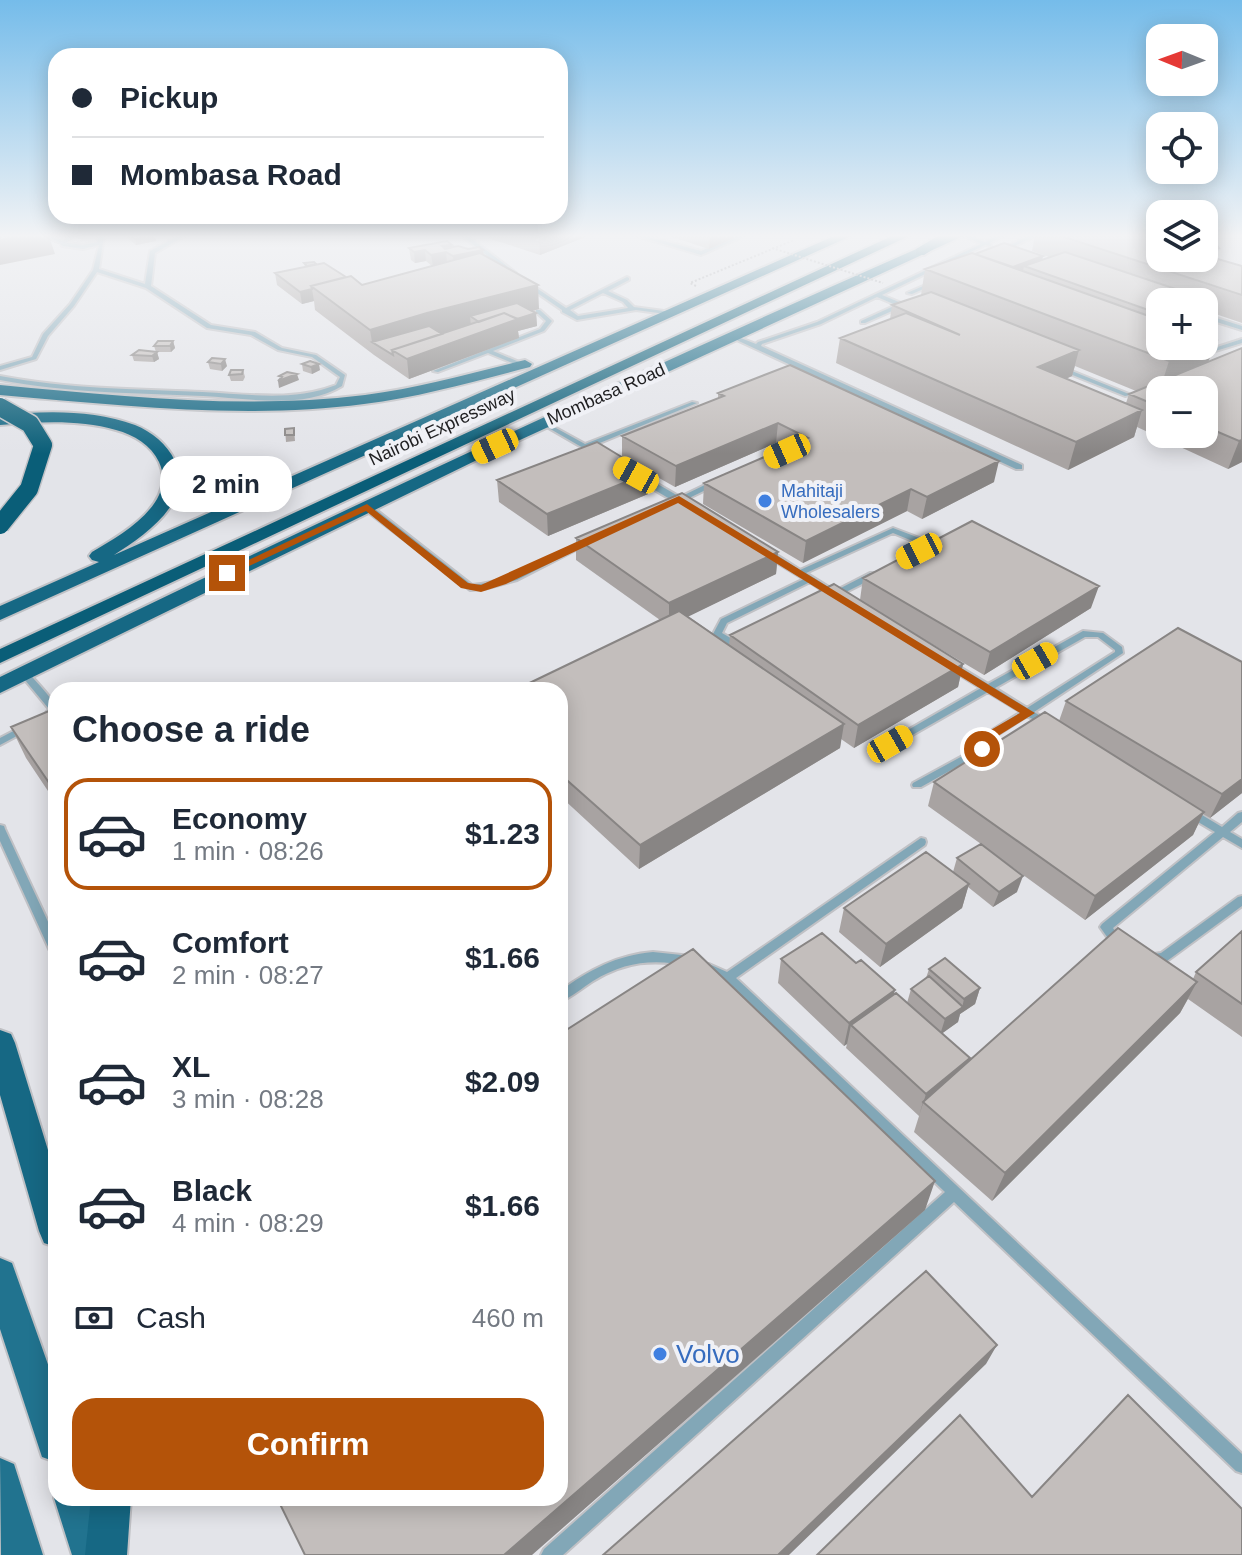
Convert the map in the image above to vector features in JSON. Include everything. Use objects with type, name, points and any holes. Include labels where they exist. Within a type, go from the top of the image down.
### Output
[{"type":"highway","points":[[0,614],[683,309]]},
{"type":"highway","name":"Nairobi Expressway","points":[[0,639],[718,309]]},
{"type":"highway","name":"Nairobi Expressway","points":[[0,657],[747,309]]},
{"type":"highway","name":"Mombasa Road","points":[[0,686],[227,573],[793,309]]},
{"type":"highway","points":[[0,390],[135,401],[300,404],[380,397],[585,350]]},
{"type":"highway","points":[[0,407],[30,424],[43,445],[40,467],[27,495],[0,525]]},
{"type":"highway","points":[[0,420],[69,418],[127,428],[149,439],[163,452],[173,470],[172,489],[165,501],[133,534],[0,614]]},
{"type":"highway","points":[[0,1043],[48,1204]]},
{"type":"highway","points":[[106,1555],[110,1506]]},
{"type":"main road","points":[[0,1275],[48,1419]]},
{"type":"main road","points":[[0,1478],[22,1555]]},
{"type":"main road","points":[[77,1506],[93,1555]]},
{"type":"lane","points":[[0,368],[34,358],[45,335],[69,309]]},
{"type":"lane","points":[[0,378],[30,384],[119,391],[259,396],[320,394],[339,386],[342,381],[343,376],[314,356],[280,349],[253,333],[216,330],[182,309]]},
{"type":"lane","points":[[561,309],[583,318],[633,309],[671,314]]},
{"type":"lane","points":[[564,311],[569,309]]},
{"type":"lane","points":[[758,347],[760,343],[819,323],[849,309]]},
{"type":"lane","points":[[863,322],[893,309]]},
{"type":"lane","points":[[911,309],[915,310]]},
{"type":"lane","points":[[436,371],[490,352],[546,327],[547,319],[538,311]]},
{"type":"lane","points":[[1218,320],[1242,328]]},
{"type":"lane","points":[[731,336],[1019,467]]},
{"type":"lane","points":[[1218,348],[1242,341]]},
{"type":"lane","points":[[490,352],[522,365]]},
{"type":"lane","points":[[1056,367],[1127,395]]},
{"type":"lane","points":[[786,371],[815,373]]},
{"type":"lane","points":[[586,451],[694,403]]},
{"type":"lane","points":[[543,423],[586,451],[605,458]]},
{"type":"lane","points":[[630,472],[692,508]]},
{"type":"lane","points":[[665,506],[719,481]]},
{"type":"lane","points":[[367,507],[470,588],[502,582],[597,537]]},
{"type":"lane","points":[[800,573],[893,530],[904,532],[922,545],[919,551],[905,558]]},
{"type":"lane","points":[[760,549],[848,602]]},
{"type":"lane","points":[[822,601],[877,573]]},
{"type":"lane","points":[[755,638],[733,643],[717,634],[718,628],[733,615],[810,579]]},
{"type":"lane","points":[[890,744],[1083,634],[1100,635],[1115,644],[1119,653],[994,733],[982,749],[917,785]]},
{"type":"lane","points":[[937,657],[1055,729]]},
{"type":"lane","points":[[25,674],[48,702]]},
{"type":"lane","points":[[0,742],[48,717]]},
{"type":"lane","points":[[1184,808],[1242,844]]},
{"type":"lane","points":[[1242,816],[1106,927],[1113,939],[1132,954],[1163,958],[1242,900]]},
{"type":"lane","points":[[0,829],[48,934]]},
{"type":"lane","points":[[728,978],[921,842]]},
{"type":"lane","points":[[568,991],[599,970],[634,957],[662,955],[690,961],[728,978],[1242,1465]]},
{"type":"lane","points":[[550,1555],[955,1192]]},
{"type":"building","points":[[341,309],[445,309],[427,313],[370,330]]},
{"type":"building","points":[[497,309],[528,309],[536,313],[517,319],[504,313],[479,322],[470,316]]},
{"type":"building","points":[[900,309],[973,309],[1079,350],[1038,367],[1142,410],[1076,442],[840,338],[906,313],[960,335]]},
{"type":"building","points":[[1030,309],[1128,309],[1146,315],[1146,352]]},
{"type":"building","points":[[504,313],[518,319],[407,359],[392,350]]},
{"type":"building","points":[[429,326],[442,334],[392,350],[393,355],[372,342]]},
{"type":"building","points":[[158,341],[173,341],[170,346],[154,346]]},
{"type":"building","points":[[1242,348],[1242,440],[1239,441],[1218,432],[1218,376],[1173,376]]},
{"type":"building","points":[[139,350],[157,352],[152,356],[132,355]]},
{"type":"building","points":[[212,358],[225,359],[221,364],[208,362]]},
{"type":"building","points":[[310,361],[319,364],[311,367],[302,364]]},
{"type":"building","points":[[790,365],[999,461],[927,497],[911,489],[806,541],[704,483],[808,438],[778,423],[676,466],[622,436],[724,396],[718,393]]},
{"type":"building","points":[[231,370],[243,370],[242,374],[229,375]]},
{"type":"building","points":[[287,372],[297,374],[278,381],[282,377],[279,376]]},
{"type":"building","points":[[1146,387],[1146,401],[1129,394]]},
{"type":"building","points":[[294,428],[294,435],[285,435],[285,429]]},
{"type":"building","points":[[597,442],[648,473],[547,514],[497,480]]},
{"type":"building","points":[[682,493],[778,552],[669,603],[576,538]]},
{"type":"building","points":[[972,521],[1099,586],[990,652],[863,578]]},
{"type":"building","points":[[834,584],[963,664],[858,725],[730,635]]},
{"type":"building","points":[[679,611],[844,724],[640,845],[568,781],[568,682],[532,682]]},
{"type":"building","points":[[1178,628],[1242,662],[1242,779],[1222,794],[1066,701]]},
{"type":"building","points":[[48,711],[48,781],[11,727]]},
{"type":"building","points":[[1045,712],[1204,812],[1095,896],[934,782]]},
{"type":"building","points":[[981,844],[1023,876],[999,892],[957,858]]},
{"type":"building","points":[[926,852],[969,884],[886,944],[844,908]]},
{"type":"building","points":[[1118,928],[1197,982],[1005,1173],[923,1102]]},
{"type":"building","points":[[1242,931],[1242,1004],[1196,972]]},
{"type":"building","points":[[822,933],[856,963],[861,960],[895,990],[849,1023],[781,959]]},
{"type":"building","name":"Volvo","points":[[693,949],[935,1181],[568,1499],[568,1029]]},
{"type":"building","points":[[945,958],[980,988],[964,999],[929,969]]},
{"type":"building","points":[[929,976],[963,1007],[945,1019],[911,989]]},
{"type":"building","points":[[896,993],[970,1058],[926,1094],[851,1025]]},
{"type":"building","points":[[926,1271],[997,1345],[778,1555],[603,1555]]},
{"type":"building","points":[[1128,1395],[1242,1509],[1242,1555],[817,1555],[960,1415],[1032,1497]]},
{"type":"building","name":"Volvo","points":[[281,1506],[560,1506],[504,1555],[305,1555]]},
{"type":"place","name":"Mahitaji Wholesalers","points":[[765,501]]},
{"type":"place","name":"Volvo","points":[[660,1354]]},
{"type":"route","points":[[227,573],[367,507],[464,586],[481,588],[502,582],[679,499],[1029,713],[994,733],[982,749]]}]
